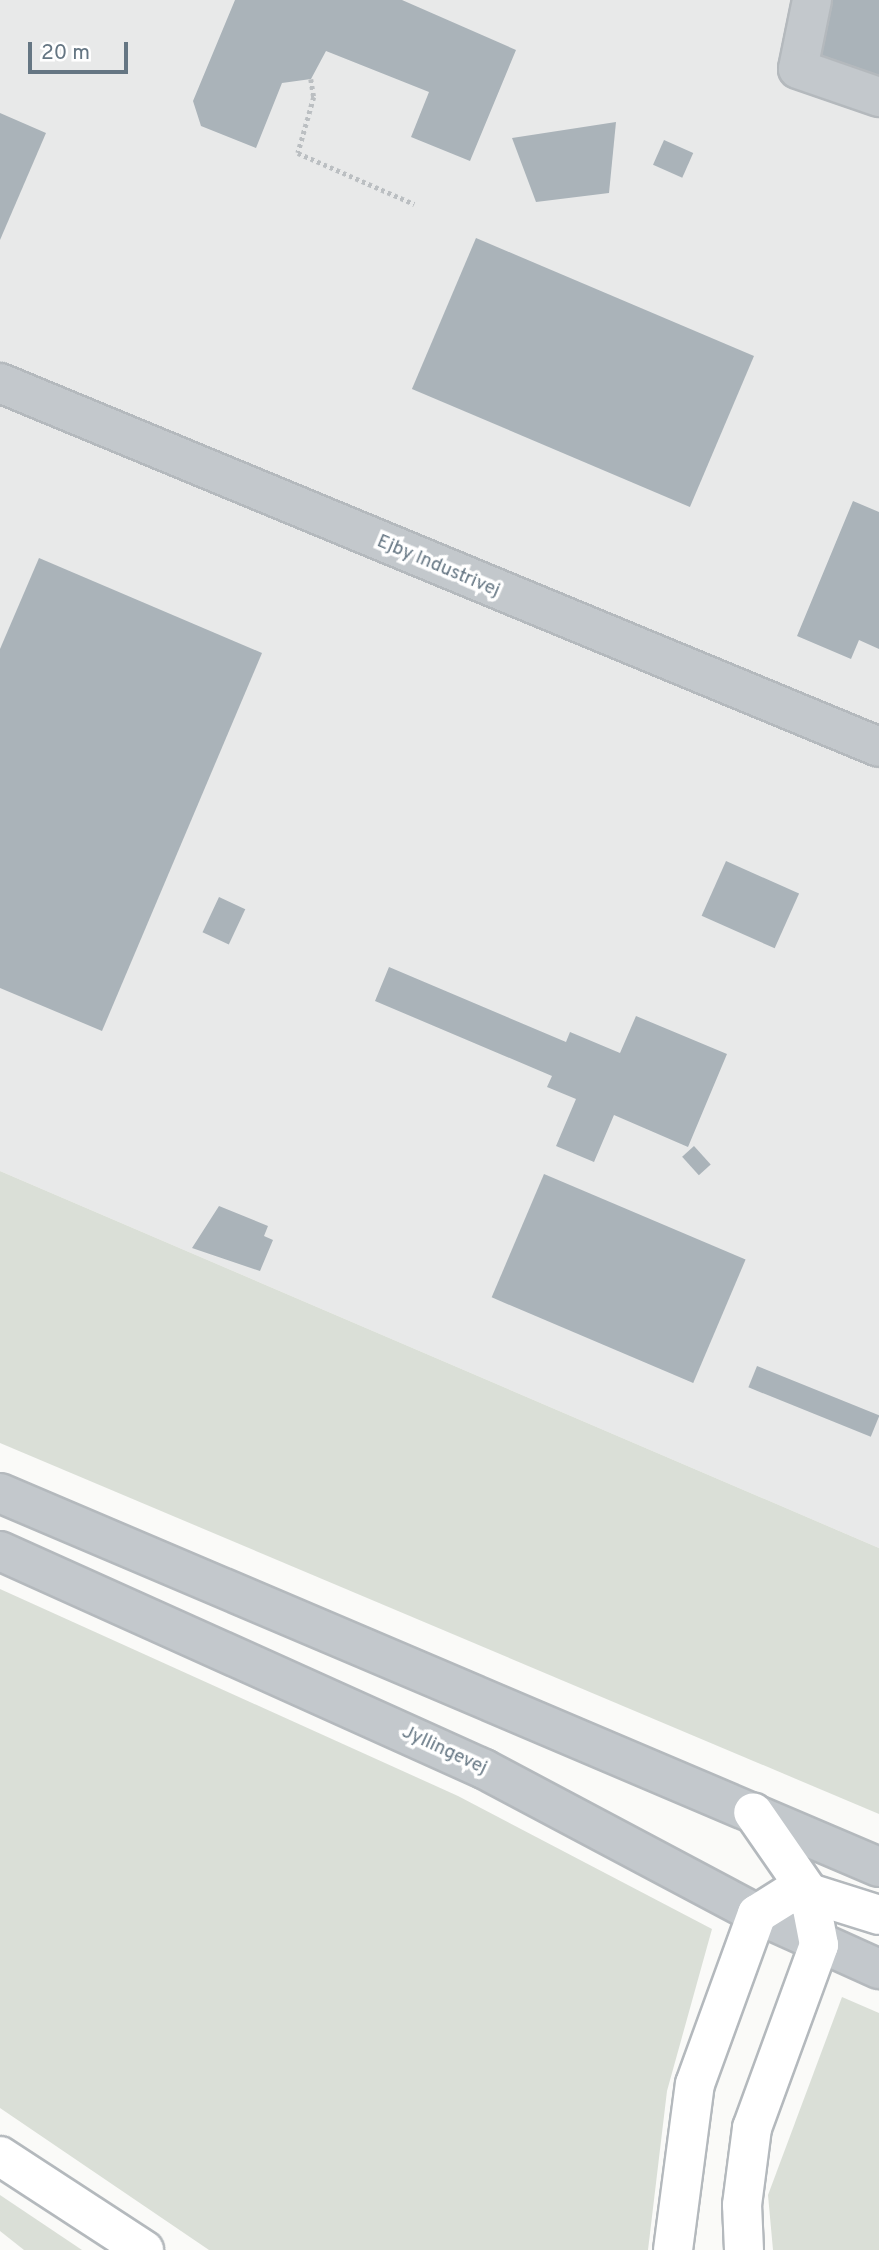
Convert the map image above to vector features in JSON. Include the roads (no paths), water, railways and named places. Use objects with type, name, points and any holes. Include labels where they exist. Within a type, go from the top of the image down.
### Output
[{"type":"highway","points":[[744,2250],[742,2206],[752,2128],[819,1944],[809,1894],[753,1812]]},
{"type":"highway","points":[[673,2250],[695,2084],[757,1914],[788,1895],[809,1894],[879,1915]]},
{"type":"highway","points":[[0,2157],[144,2250]]},
{"type":"street","points":[[812,0],[798,69],[879,96]]},
{"type":"street","name":"Ejby Industrivej","points":[[0,383],[879,747]]},
{"type":"street","points":[[0,1493],[879,1867]]},
{"type":"street","name":"Jyllingevej","points":[[0,1551],[484,1769],[757,1914],[879,1969]]}]
